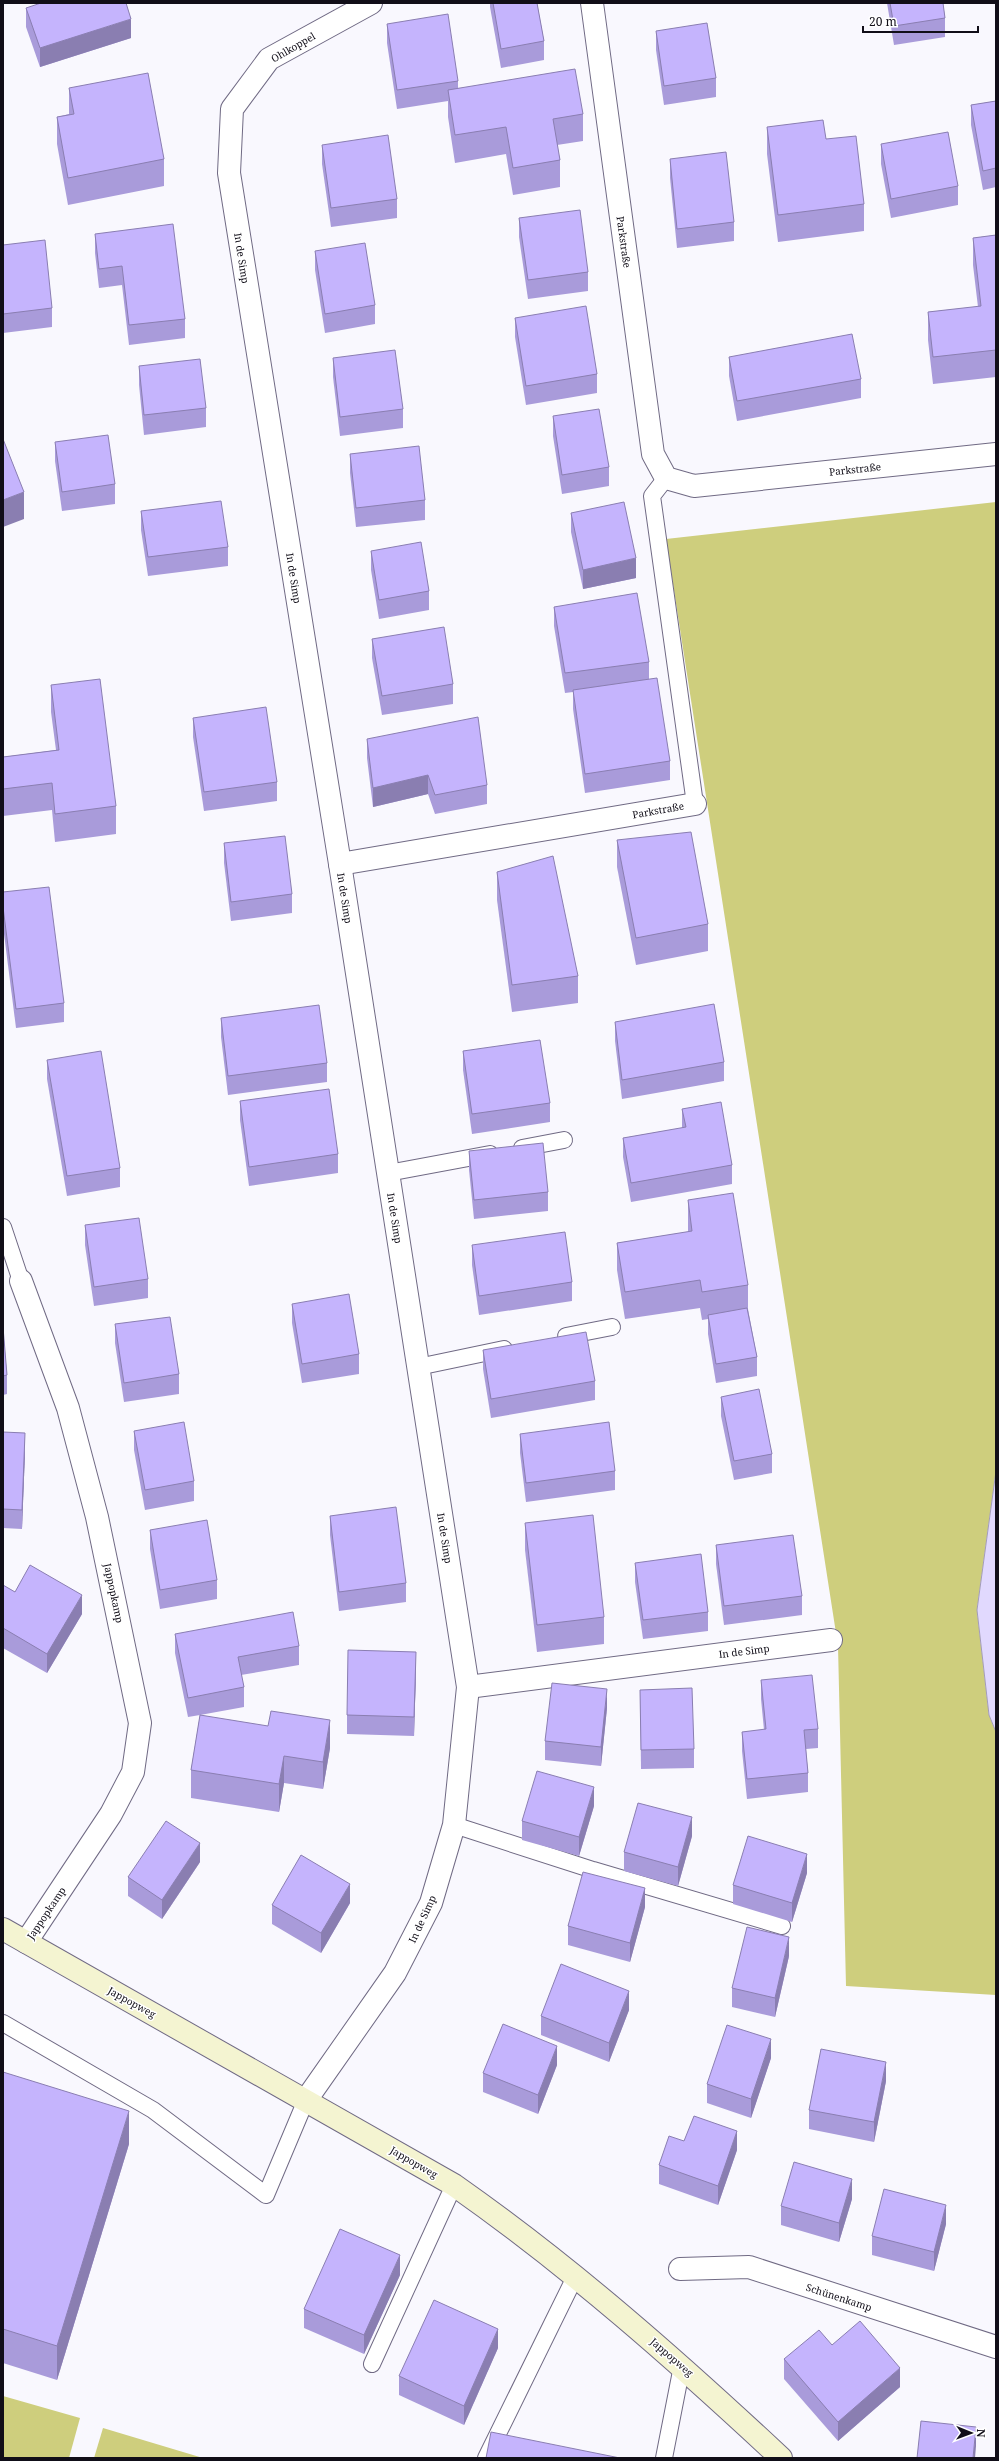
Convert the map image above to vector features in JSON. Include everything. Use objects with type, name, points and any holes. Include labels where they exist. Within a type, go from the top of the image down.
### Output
[{"type":"street","name":"Ohlkoppel","points":[[232,109],[269,60],[371,3]]},
{"type":"street","name":"Parkstraße","points":[[592,3],[653,454],[666,478],[694,486],[996,454]]},
{"type":"street","name":"In de Simp","points":[[232,109],[229,173],[340,864],[468,1687],[454,1825],[431,1903],[395,1973],[306,2100]]},
{"type":"street","name":"Parkstraße","points":[[340,864],[695,804]]},
{"type":"street","name":"Jappopkamp","points":[[21,1281],[72,1422],[97,1517],[140,1723],[133,1772],[126,1786],[111,1814],[26,1942]]},
{"type":"street","name":"In de Simp","points":[[468,1687],[831,1640]]},
{"type":"street","name":"Jappopweg","points":[[3,1929],[306,2100],[454,2186],[519,2231],[576,2275],[682,2366],[781,2458]]},
{"type":"street","name":"Schünenkamp","points":[[680,2269],[749,2267],[996,2347]]},
{"type":"lane","name":"Parkstraße","points":[[666,478],[652,496],[695,804]]},
{"type":"lane","points":[[388,1173],[564,1140]]},
{"type":"lane","name":"Jappopkamp","points":[[3,1227],[21,1281]]},
{"type":"lane","points":[[550,1340],[612,1327]]},
{"type":"lane","points":[[418,1367],[519,1346]]},
{"type":"lane","points":[[454,1825],[593,1870],[782,1926]]},
{"type":"lane","points":[[3,2023],[153,2110],[266,2195],[306,2100]]},
{"type":"lane","points":[[372,2364],[454,2186]]},
{"type":"lane","points":[[486,2458],[576,2275]]},
{"type":"lane","points":[[664,2458],[682,2366]]},
{"type":"shaded area","points":[[996,502],[996,1471],[977,1610],[989,1715],[996,1732],[996,1995],[846,1986],[838,1646],[666,539]]},
{"type":"shaded area","points":[[996,1471],[996,1732],[989,1715],[977,1610]]},
{"type":"shaded area","points":[[3,2396],[80,2418],[69,2458],[3,2458]]},
{"type":"shaded area","points":[[103,2428],[203,2458],[94,2458]]},
{"type":"building","points":[[41,3],[126,3],[131,19],[40,48],[26,8]]},
{"type":"building","points":[[493,3],[537,3],[544,41],[501,49]]},
{"type":"building","points":[[890,3],[943,3],[945,18],[894,26]]},
{"type":"building","points":[[448,14],[458,81],[397,90],[387,24]]},
{"type":"building","points":[[707,23],[716,78],[664,86],[656,31]]},
{"type":"building","points":[[575,69],[583,114],[553,119],[560,160],[513,168],[506,127],[455,135],[448,90]]},
{"type":"building","points":[[148,73],[164,159],[68,178],[57,117],[74,114],[69,88]]},
{"type":"building","points":[[996,101],[996,168],[983,171],[971,105]]},
{"type":"building","points":[[823,120],[826,139],[856,136],[864,204],[778,215],[767,127]]},
{"type":"building","points":[[948,132],[958,186],[891,199],[881,144]]},
{"type":"building","points":[[388,135],[397,199],[331,208],[322,145]]},
{"type":"building","points":[[726,152],[734,222],[677,229],[670,159]]},
{"type":"building","points":[[580,210],[588,272],[528,280],[519,218]]},
{"type":"building","points":[[173,224],[185,319],[129,325],[122,266],[99,269],[95,234]]},
{"type":"building","points":[[996,235],[996,350],[933,357],[928,312],[981,306],[973,238]]},
{"type":"building","points":[[45,240],[52,308],[3,314],[3,245]]},
{"type":"building","points":[[365,243],[375,305],[325,314],[315,251]]},
{"type":"building","points":[[586,306],[597,374],[526,386],[515,318]]},
{"type":"building","points":[[852,334],[861,379],[737,401],[729,357]]},
{"type":"building","points":[[395,350],[403,409],[340,417],[333,358]]},
{"type":"building","points":[[200,359],[206,408],[144,415],[139,366]]},
{"type":"building","points":[[599,409],[609,467],[562,475],[553,416]]},
{"type":"building","points":[[108,435],[115,484],[62,492],[55,442]]},
{"type":"building","points":[[3,439],[24,492],[3,500]]},
{"type":"building","points":[[419,446],[425,500],[356,508],[350,454]]},
{"type":"building","points":[[221,501],[228,547],[148,557],[141,511]]},
{"type":"building","points":[[624,502],[636,558],[583,570],[571,513]]},
{"type":"building","points":[[421,542],[429,591],[379,600],[371,551]]},
{"type":"building","points":[[637,593],[649,662],[565,673],[554,607]]},
{"type":"building","points":[[444,627],[453,684],[382,696],[372,639]]},
{"type":"building","points":[[657,678],[670,761],[585,774],[573,690]]},
{"type":"building","points":[[100,679],[116,806],[55,814],[52,783],[3,789],[3,757],[59,750],[51,685]]},
{"type":"building","points":[[266,707],[277,782],[204,792],[193,718]]},
{"type":"building","points":[[478,717],[487,785],[435,795],[428,775],[373,788],[367,739]]},
{"type":"building","points":[[691,832],[708,924],[636,938],[617,840]]},
{"type":"building","points":[[285,836],[292,894],[231,902],[224,843]]},
{"type":"building","points":[[553,856],[578,976],[512,985],[497,872]]},
{"type":"building","points":[[49,887],[64,1003],[16,1009],[3,907],[3,892]]},
{"type":"building","points":[[714,1004],[724,1062],[622,1080],[615,1022]]},
{"type":"building","points":[[319,1005],[327,1063],[228,1076],[221,1018]]},
{"type":"building","points":[[540,1040],[550,1103],[472,1114],[463,1051]]},
{"type":"building","points":[[101,1051],[120,1168],[67,1176],[47,1060]]},
{"type":"building","points":[[329,1089],[338,1154],[249,1167],[240,1101]]},
{"type":"building","points":[[721,1102],[732,1165],[631,1183],[623,1138],[686,1127],[682,1109]]},
{"type":"building","points":[[543,1143],[548,1192],[474,1200],[469,1151]]},
{"type":"building","points":[[733,1193],[748,1285],[702,1292],[700,1280],[625,1292],[617,1243],[692,1231],[688,1200]]},
{"type":"building","points":[[139,1218],[148,1279],[94,1287],[85,1225]]},
{"type":"building","points":[[565,1232],[572,1282],[479,1296],[472,1245]]},
{"type":"building","points":[[349,1294],[359,1354],[302,1364],[292,1304]]},
{"type":"building","points":[[747,1308],[757,1357],[716,1364],[708,1315]]},
{"type":"building","points":[[170,1317],[179,1374],[124,1383],[115,1324]]},
{"type":"building","points":[[3,1327],[7,1375],[3,1376]]},
{"type":"building","points":[[586,1332],[595,1381],[491,1399],[483,1350]]},
{"type":"building","points":[[759,1389],[772,1454],[734,1461],[721,1397]]},
{"type":"building","points":[[184,1422],[194,1481],[145,1490],[134,1431]]},
{"type":"building","points":[[609,1422],[615,1471],[526,1483],[520,1434]]},
{"type":"building","points":[[3,1432],[25,1433],[22,1510],[3,1509]]},
{"type":"building","points":[[396,1507],[406,1583],[339,1592],[330,1516]]},
{"type":"building","points":[[593,1515],[604,1617],[537,1625],[525,1523]]},
{"type":"building","points":[[207,1520],[217,1580],[160,1590],[150,1530]]},
{"type":"building","points":[[793,1535],[802,1596],[724,1606],[716,1545]]},
{"type":"building","points":[[701,1554],[708,1612],[643,1620],[635,1563]]},
{"type":"building","points":[[30,1565],[82,1595],[47,1654],[3,1628],[3,1585],[15,1592]]},
{"type":"building","points":[[293,1612],[299,1646],[238,1657],[244,1687],[188,1698],[175,1634]]},
{"type":"building","points":[[348,1650],[416,1652],[414,1717],[347,1715]]},
{"type":"building","points":[[812,1675],[818,1729],[804,1730],[808,1773],[747,1779],[742,1732],[766,1729],[761,1680]]},
{"type":"building","points":[[552,1683],[607,1689],[601,1747],[545,1741]]},
{"type":"building","points":[[692,1688],[694,1749],[641,1750],[640,1690]]},
{"type":"building","points":[[271,1711],[330,1720],[323,1762],[284,1756],[279,1784],[191,1770],[200,1715],[268,1726]]},
{"type":"building","points":[[537,1771],[594,1787],[579,1837],[522,1821]]},
{"type":"building","points":[[638,1803],[692,1817],[678,1867],[624,1852]]},
{"type":"building","points":[[166,1821],[200,1843],[162,1900],[128,1877]]},
{"type":"building","points":[[748,1836],[807,1854],[792,1903],[733,1885]]},
{"type":"building","points":[[301,1855],[350,1884],[321,1933],[272,1905]]},
{"type":"building","points":[[583,1872],[645,1888],[630,1943],[568,1926]]},
{"type":"building","points":[[747,1927],[789,1937],[775,1998],[732,1988]]},
{"type":"building","points":[[561,1964],[629,1991],[609,2043],[541,2016]]},
{"type":"building","points":[[503,2024],[557,2046],[538,2095],[483,2073]]},
{"type":"building","points":[[727,2025],[771,2039],[751,2099],[707,2084]]},
{"type":"building","points":[[821,2049],[886,2062],[874,2122],[809,2110]]},
{"type":"building","points":[[3,2072],[129,2111],[57,2346],[3,2329]]},
{"type":"building","points":[[694,2116],[737,2131],[718,2186],[659,2165],[669,2136],[684,2141]]},
{"type":"building","points":[[794,2162],[852,2179],[839,2223],[781,2206]]},
{"type":"building","points":[[884,2189],[946,2205],[934,2252],[872,2236]]},
{"type":"building","points":[[340,2229],[400,2255],[364,2335],[304,2309]]},
{"type":"building","points":[[434,2300],[498,2329],[464,2406],[399,2376]]},
{"type":"building","points":[[860,2321],[900,2368],[838,2422],[784,2359],[819,2330],[832,2345]]},
{"type":"building","points":[[921,2421],[976,2427],[973,2458],[917,2458]]},
{"type":"building","points":[[491,2432],[620,2458],[486,2458]]}]
